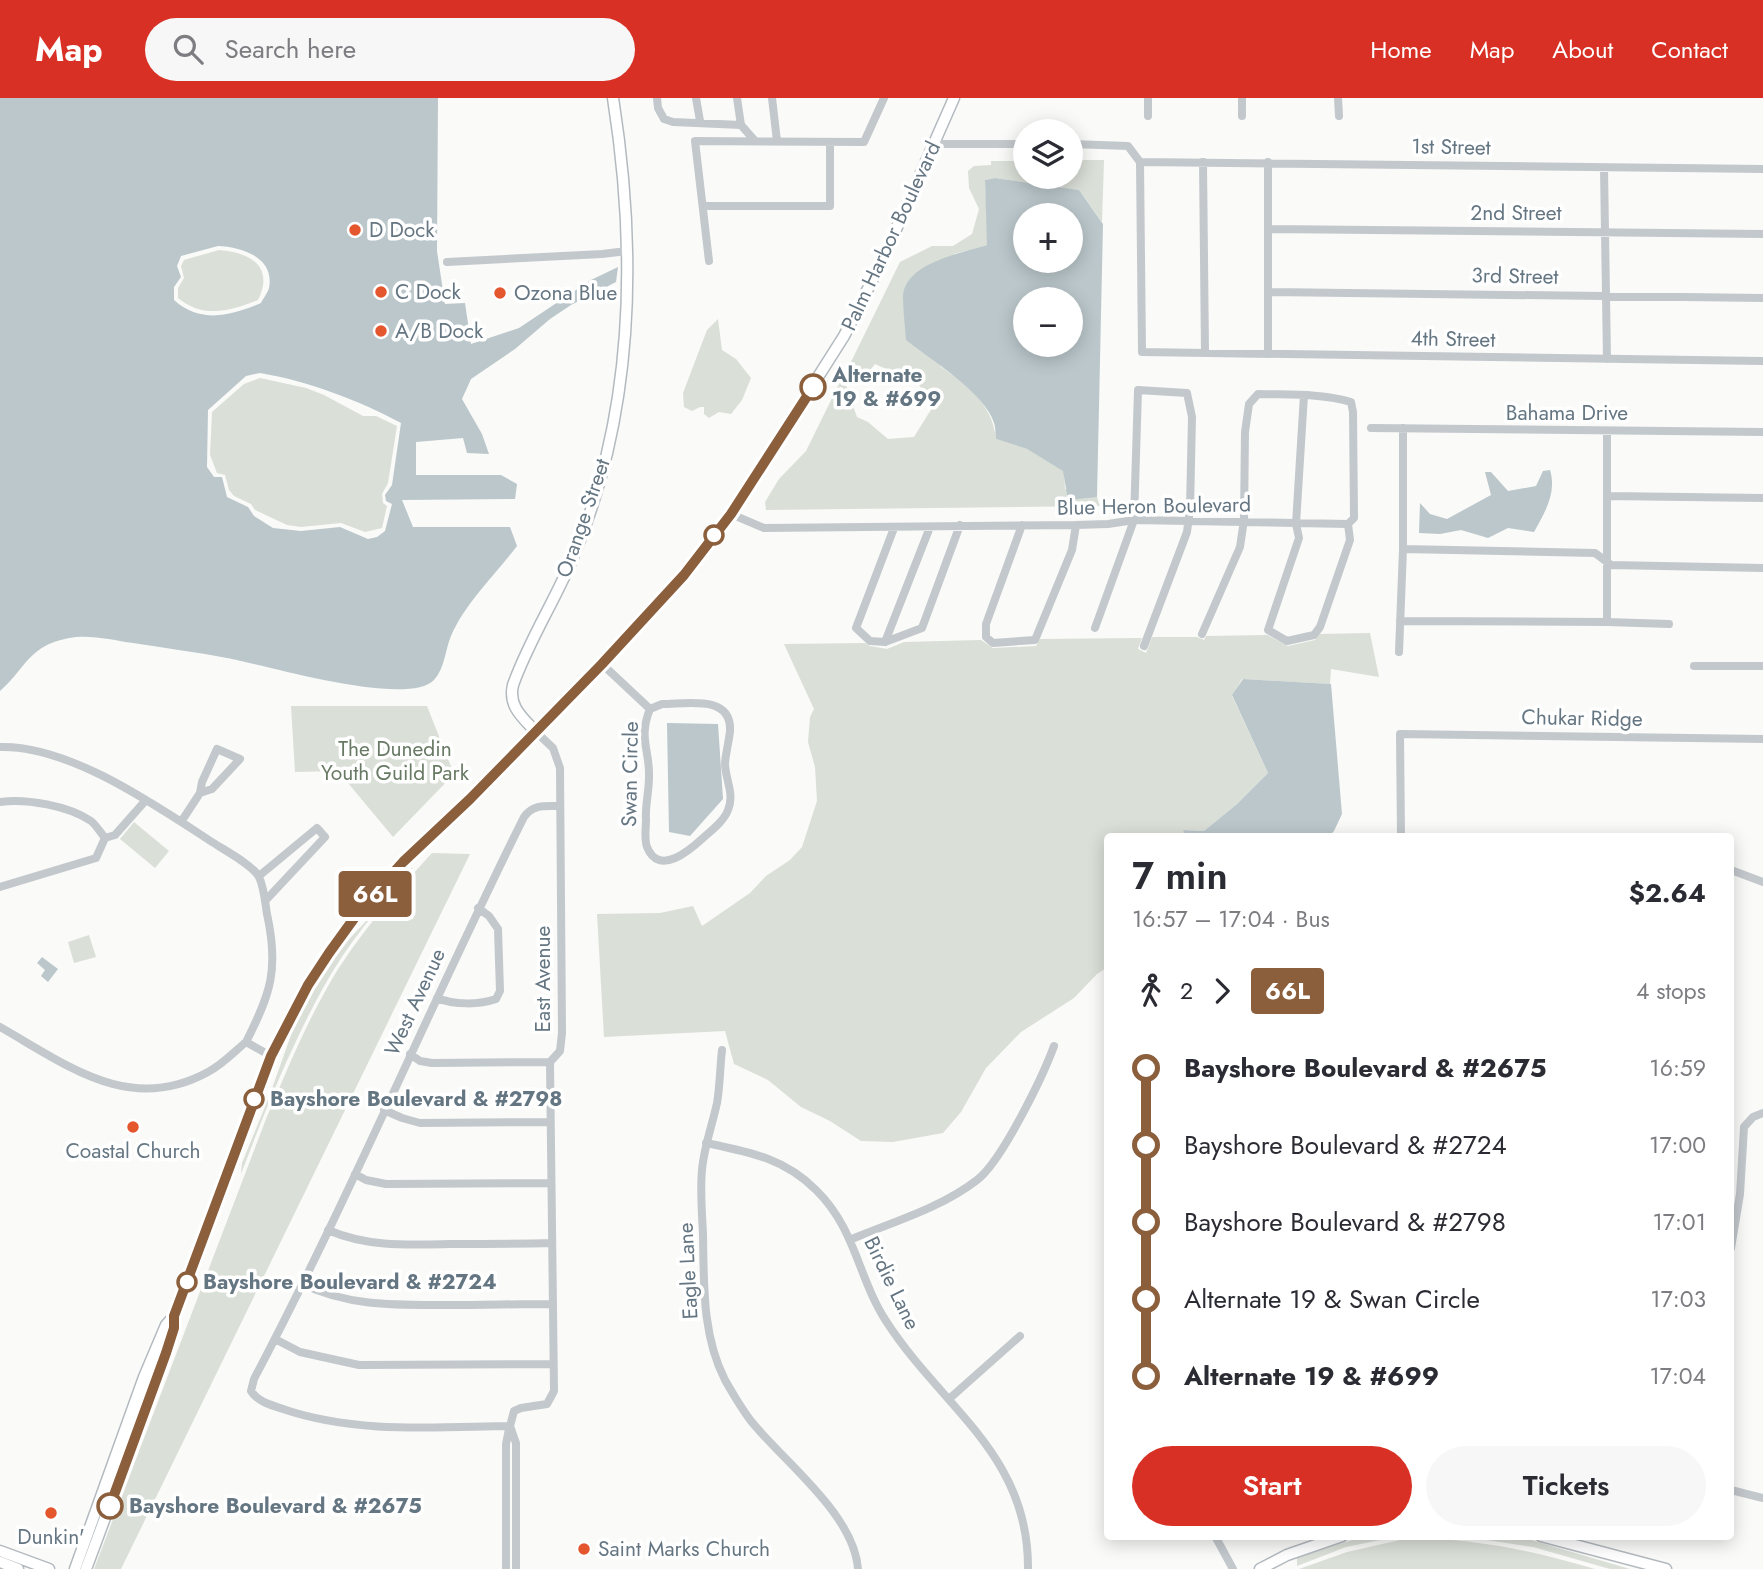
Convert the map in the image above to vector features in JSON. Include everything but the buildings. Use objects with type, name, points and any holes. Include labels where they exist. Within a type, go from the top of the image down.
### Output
[{"type":"main road","name":"Orange Street","points":[[536,731],[516,710],[511,693],[516,677],[575,554],[601,475],[622,373],[627,334],[628,251],[623,168],[613,98]]},
{"type":"main road","name":"Palm Harbor Boulevard","points":[[174,1316],[271,1056],[308,985],[363,906],[403,862],[602,664],[684,575],[731,514],[844,336],[883,259],[954,98]]},
{"type":"main road","points":[[75,1569],[144,1377],[166,1325],[174,1316]]},
{"type":"main road","points":[[86,1569],[157,1378],[174,1328],[174,1316]]},
{"type":"main road","points":[[1260,1569],[1287,1555],[1330,1540]]},
{"type":"main road","points":[[1565,1540],[1666,1569]]},
{"type":"main road","points":[[0,1551],[49,1569]]},
{"type":"main road","points":[[2,1566],[18,1569]]},
{"type":"street","points":[[657,98],[658,108],[664,119],[673,122],[700,121],[741,125]]},
{"type":"street","points":[[696,98],[700,121]]},
{"type":"street","points":[[737,98],[741,125],[755,141]]},
{"type":"street","points":[[772,98],[777,141]]},
{"type":"street","points":[[709,261],[695,141],[864,142],[884,98]]},
{"type":"street","points":[[1148,98],[1148,116]]},
{"type":"street","points":[[1242,98],[1242,116]]},
{"type":"street","points":[[1338,98],[1339,116]]},
{"type":"street","points":[[703,206],[830,206],[830,142]]},
{"type":"street","points":[[934,144],[1013,144]]},
{"type":"street","points":[[1083,144],[1128,146],[1140,162]]},
{"type":"street","name":"1st Street","points":[[1140,162],[1763,169]]},
{"type":"street","name":"4th Street","points":[[1140,162],[1142,352],[1763,361]]},
{"type":"street","points":[[1203,162],[1205,352]]},
{"type":"street","points":[[1268,162],[1268,354]]},
{"type":"street","points":[[1604,168],[1607,359]]},
{"type":"street","name":"2nd Street","points":[[1269,229],[1763,234]]},
{"type":"street","points":[[447,262],[628,251]]},
{"type":"street","name":"3rd Street","points":[[1268,292],[1763,298]]},
{"type":"street","points":[[1095,628],[1134,520],[1138,390],[1187,393],[1192,416],[1187,532],[1144,646]]},
{"type":"street","points":[[1202,634],[1240,547],[1244,520],[1245,432],[1249,404],[1258,394],[1304,395],[1333,397],[1351,402],[1354,518],[1348,524],[1350,540],[1321,627],[1314,635],[1287,641],[1268,630],[1298,538],[1296,524],[1304,395]]},
{"type":"street","name":"Bahama Drive","points":[[1371,428],[1763,432]]},
{"type":"street","points":[[1399,652],[1403,548],[1403,428]]},
{"type":"street","points":[[1607,431],[1607,622]]},
{"type":"street","points":[[1607,496],[1763,498]]},
{"type":"street","name":"Blue Heron Boulevard","points":[[731,514],[764,528],[1076,525],[1189,519],[1348,524]]},
{"type":"street","points":[[894,528],[856,628],[870,641],[885,642],[922,628],[960,525]]},
{"type":"street","points":[[1022,525],[986,624],[986,637],[993,643],[1035,640],[1072,551],[1076,525]]},
{"type":"street","points":[[885,642],[930,527]]},
{"type":"street","points":[[1403,548],[1595,553],[1608,565],[1763,568]]},
{"type":"street","points":[[1400,621],[1669,625]]},
{"type":"street","name":"Swan Circle","points":[[602,664],[650,709]]},
{"type":"street","points":[[1694,666],[1763,666]]},
{"type":"street","name":"Swan Circle","points":[[662,704],[711,704],[721,707],[727,715],[730,729],[725,765],[731,794],[730,807],[725,817],[684,855],[674,859],[660,860],[651,854],[646,845],[645,813],[650,775],[645,750],[645,722],[650,709],[662,704]]},
{"type":"street","name":"East Avenue","points":[[510,1426],[514,1411],[547,1404],[554,1391],[550,1062],[560,1051],[562,1033],[560,768],[552,748],[536,731]]},
{"type":"street","name":"Chukar Ridge","points":[[1401,833],[1400,734],[1763,739]]},
{"type":"street","points":[[0,747],[29,748],[54,755],[129,788],[240,860],[259,876],[274,950],[270,988],[246,1042],[209,1072],[160,1089],[135,1090],[92,1078],[0,1027]]},
{"type":"street","points":[[181,822],[200,793],[202,782],[218,749],[240,759],[212,789],[200,793]]},
{"type":"street","points":[[0,802],[28,800],[44,803],[94,822],[105,838]]},
{"type":"street","points":[[0,887],[96,858],[105,838],[115,835],[146,800]]},
{"type":"street","name":"West Avenue","points":[[510,1426],[394,1427],[326,1422],[269,1405],[255,1398],[251,1391],[254,1379],[355,1174],[478,908],[529,809],[538,806],[560,806]]},
{"type":"street","points":[[259,876],[317,828],[325,838],[265,901]]},
{"type":"street","points":[[1734,871],[1763,882]]},
{"type":"street","points":[[437,998],[456,1003],[488,1002],[496,999],[500,991],[498,929],[489,916],[478,908]]},
{"type":"street","points":[[246,1042],[271,1056]]},
{"type":"street","points":[[852,1240],[924,1210],[981,1178],[1009,1137],[1047,1066],[1054,1046]]},
{"type":"street","name":"Eagle Lane","points":[[722,1050],[717,1102],[706,1143],[702,1172],[707,1323],[719,1368],[750,1420],[822,1497],[842,1523],[858,1559],[858,1569]]},
{"type":"street","points":[[410,1054],[420,1061],[432,1063],[550,1062]]},
{"type":"street","points":[[384,1110],[420,1123],[550,1122]]},
{"type":"street","points":[[1734,1230],[1740,1194],[1744,1126],[1753,1117],[1763,1113]]},
{"type":"street","name":"Birdie Lane","points":[[706,1143],[776,1161],[798,1173],[831,1206],[852,1240],[886,1322],[999,1460],[1018,1502],[1028,1546],[1028,1569]]},
{"type":"street","points":[[355,1174],[366,1181],[386,1184],[551,1183]]},
{"type":"street","points":[[328,1230],[348,1239],[377,1244],[552,1243]]},
{"type":"street","points":[[302,1284],[325,1295],[384,1305],[552,1304]]},
{"type":"street","points":[[949,1399],[1020,1336]]},
{"type":"street","points":[[275,1339],[300,1352],[359,1365],[553,1364]]},
{"type":"street","points":[[506,1569],[506,1444],[510,1426]]},
{"type":"street","points":[[510,1426],[516,1443],[516,1569]]},
{"type":"street","points":[[1734,1491],[1763,1498]]},
{"type":"street","points":[[1216,1540],[1233,1569]]},
{"type":"green space","points":[[1083,160],[1104,160],[1102,222],[1079,190],[1072,189],[1083,189]]},
{"type":"green space","points":[[991,161],[1013,161],[1013,181],[995,178],[985,180],[988,245],[954,254],[940,366],[969,388],[984,405],[994,426],[996,439],[1027,449],[1064,471],[1065,489],[1097,497],[1100,506],[766,510],[765,502],[779,479],[806,451],[840,382],[855,393],[853,406],[857,417],[868,422],[888,439],[914,437],[932,408],[918,383],[875,364],[861,377],[848,368],[900,262],[932,246],[953,246],[972,234],[979,209],[969,188],[968,171],[974,166],[991,165]]},
{"type":"green space","points":[[219,250],[240,254],[256,263],[263,278],[258,300],[227,310],[207,311],[188,305],[178,298],[178,288],[184,278],[181,266],[184,260]]},
{"type":"green space","points":[[718,319],[722,350],[736,359],[751,378],[742,400],[731,414],[719,412],[709,418],[704,414],[704,407],[692,411],[684,407],[683,393],[707,330]]},
{"type":"green space","points":[[260,378],[306,388],[363,416],[376,416],[397,426],[388,483],[382,494],[383,503],[387,506],[382,528],[365,532],[341,523],[301,527],[287,525],[255,510],[251,504],[234,496],[229,490],[225,475],[217,473],[210,455],[212,412],[244,384]]},
{"type":"green space","points":[[1370,633],[1379,677],[1331,669],[1330,684],[1242,679],[1232,696],[1268,773],[1237,804],[1204,831],[1104,833],[1104,970],[1074,998],[1021,1032],[986,1068],[961,1112],[943,1133],[893,1142],[861,1141],[830,1121],[801,1107],[768,1080],[734,1064],[725,1031],[604,1037],[597,914],[660,913],[693,906],[702,926],[750,893],[766,876],[790,860],[802,847],[817,801],[815,767],[808,742],[810,717],[814,709],[784,644],[865,643],[887,649],[904,642],[981,640],[993,648],[1036,646],[1040,639],[1142,638],[1138,649],[1146,653],[1152,637],[1197,637],[1204,640],[1206,636],[1267,635],[1288,646],[1315,640],[1320,634]]},
{"type":"green space","name":"The Dunedin Youth Guild Park","points":[[291,706],[427,706],[454,774],[393,837],[338,771],[295,772]]},
{"type":"green space","points":[[134,822],[169,851],[155,868],[120,839]]},
{"type":"green space","points":[[432,853],[470,854],[121,1569],[94,1569],[266,1119],[302,1036],[327,988],[362,935]]},
{"type":"green space","points":[[407,868],[413,868],[365,925],[323,988],[289,1057],[241,1174],[242,1163],[291,1035],[317,979],[332,957],[372,915]]},
{"type":"green space","points":[[89,935],[96,957],[74,963],[68,942]]},
{"type":"green space","points":[[1352,1540],[1380,1540],[1346,1547],[1297,1566],[1297,1557]]},
{"type":"green space","points":[[1400,1540],[1458,1541],[1548,1556],[1595,1569],[1299,1569],[1347,1552]]},
{"type":"green space","points":[[1487,1540],[1531,1540],[1630,1569],[1610,1569],[1533,1547]]},
{"type":"shaded area","points":[[0,98],[438,98],[437,251],[445,304],[465,303],[471,344],[519,328],[591,280],[618,267],[616,282],[550,319],[515,349],[471,379],[462,399],[482,434],[489,454],[467,453],[463,438],[416,442],[416,475],[501,475],[517,484],[515,499],[402,500],[413,527],[510,527],[517,546],[464,612],[451,636],[443,664],[434,680],[419,687],[367,687],[215,656],[85,637],[69,638],[45,646],[29,658],[0,691]],"holes":[[[218,246],[246,252],[262,261],[267,268],[269,288],[261,303],[227,314],[205,315],[184,308],[174,300],[174,287],[181,277],[177,266],[181,256]],[[260,373],[332,392],[401,423],[392,485],[385,495],[386,501],[392,504],[385,531],[368,539],[340,527],[301,531],[273,528],[254,516],[248,507],[227,497],[222,477],[214,477],[207,467],[208,410],[246,376]]]},
{"type":"shaded area","points":[[995,178],[1013,181],[1013,189],[1079,190],[1103,224],[1097,497],[1068,500],[1063,471],[1027,449],[996,439],[994,423],[980,400],[906,340],[903,296],[913,275],[936,261],[987,245],[985,180]]},
{"type":"shaded area","points":[[1550,470],[1551,494],[1534,532],[1508,528],[1488,538],[1461,530],[1440,534],[1419,533],[1420,503],[1430,514],[1447,519],[1491,495],[1485,472],[1491,472],[1508,491],[1536,486],[1543,471]]},
{"type":"shaded area","points":[[1243,679],[1331,684],[1342,814],[1332,833],[1184,833],[1183,830],[1204,831],[1237,804],[1268,773],[1232,695]]},
{"type":"shaded area","points":[[667,723],[718,724],[723,799],[690,836],[669,832]]},
{"type":"shaded area","points":[[42,957],[58,969],[48,982],[41,976],[45,970],[37,963]]},
{"type":"bus line","name":"66L","points":[[110,1506],[174,1328],[174,1316],[246,1118],[271,1056],[308,985],[363,906],[403,862],[470,799],[602,664],[684,575],[731,514],[813,387]]},
{"type":"place","name":"D Dock","points":[[355,230]]},
{"type":"place","name":"C Dock","points":[[381,292]]},
{"type":"place","name":"Ozona Blue","points":[[500,293]]},
{"type":"place","name":"A/B Dock","points":[[381,331]]},
{"type":"place","name":"Alternate 19 & #699","points":[[813,387]]},
{"type":"place","name":"Bayshore Boulevard & #2798","points":[[254,1099]]},
{"type":"place","name":"Coastal Church","points":[[133,1127]]},
{"type":"place","name":"Bayshore Boulevard & #2724","points":[[187,1282]]},
{"type":"place","name":"Bayshore Boulevard & #2675","points":[[110,1506]]},
{"type":"place","name":"Dunkin'","points":[[51,1513]]},
{"type":"place","name":"Saint Marks Church","points":[[584,1549]]}]
